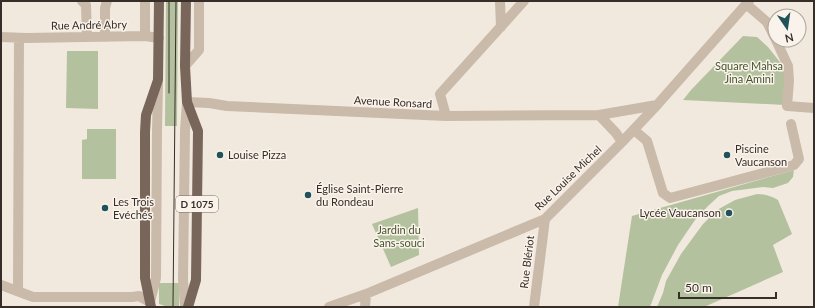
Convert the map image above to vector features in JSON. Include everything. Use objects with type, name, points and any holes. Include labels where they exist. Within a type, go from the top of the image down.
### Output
[{"type":"main road","points":[[150,305],[145,278],[145,132],[146,115],[158,80],[159,1]]},
{"type":"main road","name":"D 1075","points":[[186,1],[185,66],[187,102],[198,131],[196,280],[188,307]]},
{"type":"street","points":[[82,1],[86,5],[87,37]]},
{"type":"street","points":[[105,37],[106,1]]},
{"type":"street","points":[[145,1],[145,36]]},
{"type":"street","points":[[185,66],[199,50],[200,1]]},
{"type":"street","points":[[500,1],[501,27]]},
{"type":"street","points":[[446,116],[440,94],[524,1]]},
{"type":"street","points":[[748,2],[767,22]]},
{"type":"street","name":"Rue Louise Michel","points":[[329,307],[366,294],[545,219],[634,130],[748,2]]},
{"type":"street","name":"Rue André Abry","points":[[1,38],[145,36],[159,38]]},
{"type":"street","points":[[18,290],[19,38]]},
{"type":"street","points":[[780,48],[788,66],[789,81],[787,106],[814,108]]},
{"type":"street","name":"Avenue Ronsard","points":[[187,102],[227,106],[446,116],[599,115],[657,105]]},
{"type":"street","name":"D 1075","points":[[185,307],[183,279],[185,131],[187,102]]},
{"type":"street","points":[[599,115],[616,133],[622,142]]},
{"type":"street","points":[[634,130],[647,141],[663,193],[670,198],[794,165],[799,159],[791,124]]},
{"type":"street","name":"Rue Blériot","points":[[534,307],[545,219]]},
{"type":"street","points":[[1,285],[34,297],[139,296],[150,305]]},
{"type":"street","points":[[365,307],[366,294]]},
{"type":"green space","points":[[166,1],[178,1],[177,126],[165,126]]},
{"type":"green space","name":"Square Mahsa Jina Amini","points":[[743,36],[757,37],[767,46],[767,48],[769,48],[787,71],[785,105],[683,100]]},
{"type":"green space","points":[[67,51],[98,51],[98,109],[66,108]]},
{"type":"green space","points":[[87,129],[116,129],[116,179],[82,179],[82,140],[87,139]]},
{"type":"green space","points":[[794,170],[793,177],[788,183],[773,188],[763,187],[732,191],[719,196],[695,220],[678,245],[662,275],[650,307],[618,307],[632,216]]},
{"type":"green space","points":[[757,194],[763,194],[778,200],[792,234],[773,245],[783,272],[704,307],[657,307],[666,281],[681,254],[703,224],[717,210],[735,200]]},
{"type":"green space","name":"Jardin du Sans-souci","points":[[418,208],[419,255],[391,267],[372,224]]},
{"type":"green space","points":[[159,283],[179,283],[179,307],[168,307],[159,304]]},
{"type":"tram line","points":[[169,1],[169,93]]},
{"type":"tram line","points":[[173,307],[176,1]]},
{"type":"place","name":"Louise Pizza","points":[[220,155]]},
{"type":"place","name":"Piscine Vaucanson","points":[[727,155]]},
{"type":"place","name":"Église Saint-Pierre du Rondeau","points":[[308,195]]},
{"type":"place","name":"Les Trois Evéchés","points":[[105,208]]},
{"type":"place","name":"Lycée Vaucanson","points":[[729,213]]}]
